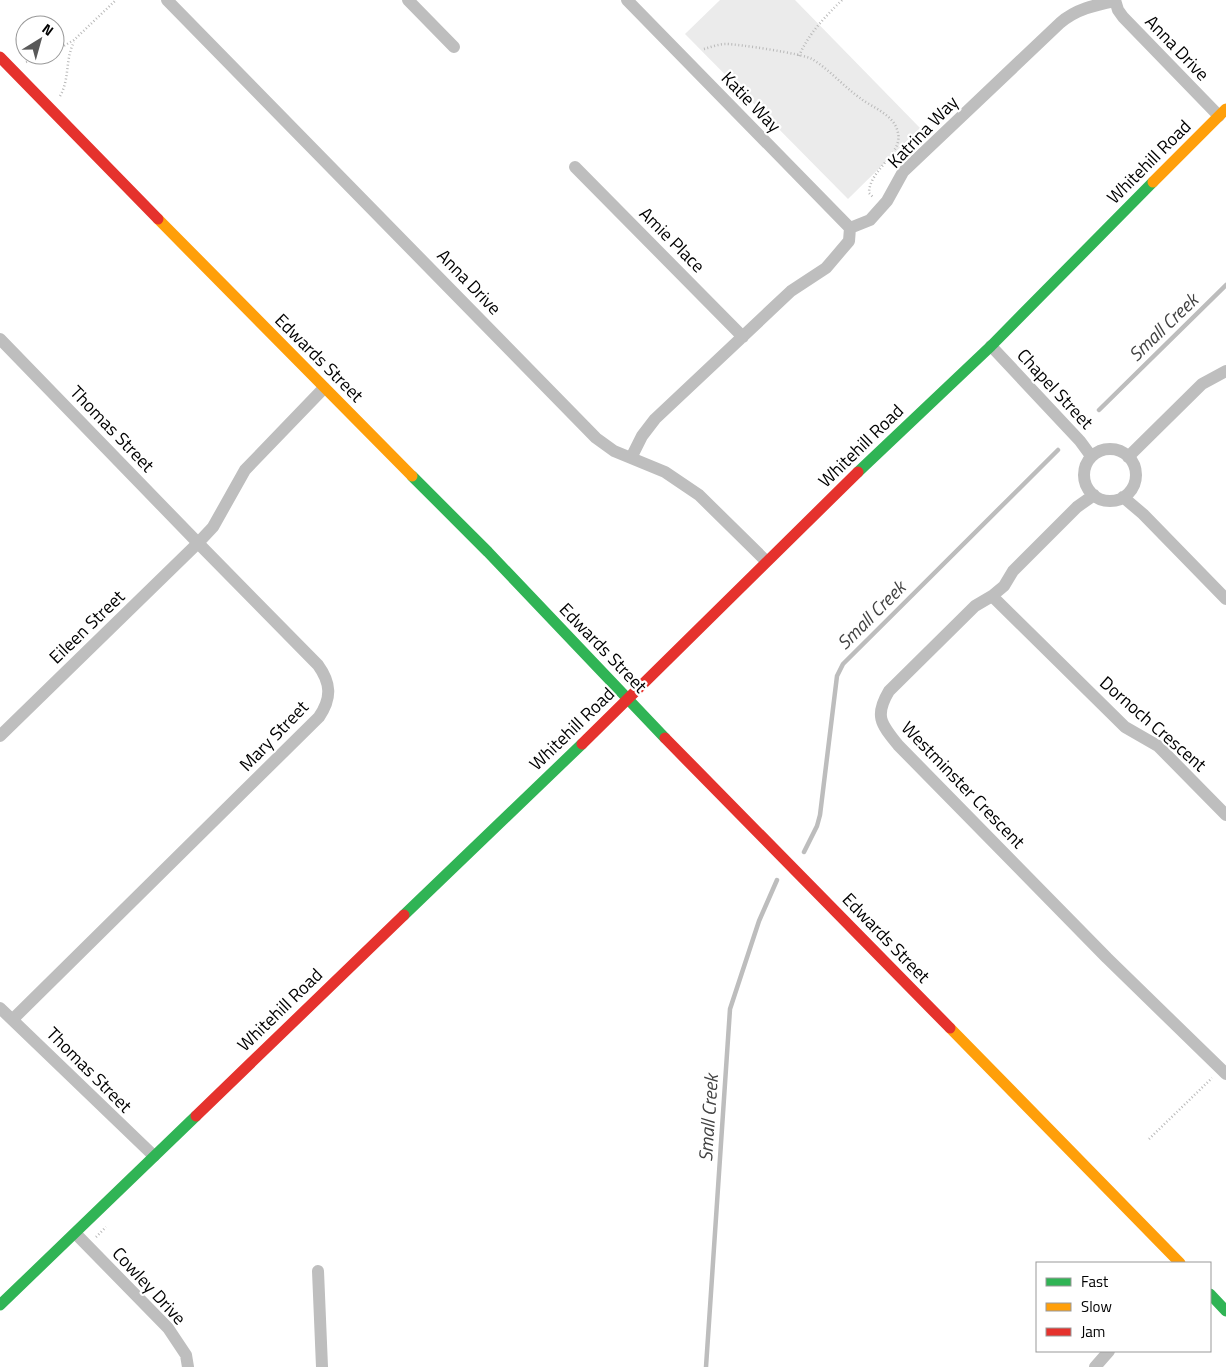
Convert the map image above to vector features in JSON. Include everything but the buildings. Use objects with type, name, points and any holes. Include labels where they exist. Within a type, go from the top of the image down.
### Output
[{"type":"main road","name":"Edwards Street","points":[[0,57],[324,388],[488,552],[628,700],[1179,1262]]},
{"type":"main road","name":"Whitehill Road","points":[[2,1300],[76,1234],[154,1156],[628,700],[855,475],[991,346],[1222,113]]},
{"type":"main road","points":[[1211,1295],[1226,1311]]},
{"type":"street","name":"Anna Drive","points":[[167,0],[596,438],[614,451],[665,472],[700,495],[766,562]]},
{"type":"street","points":[[408,0],[454,47]]},
{"type":"street","name":"Katie Way","points":[[627,0],[850,228]]},
{"type":"street","name":"Anna Drive","points":[[1115,0],[1118,10],[1123,17],[1222,113]]},
{"type":"street","name":"Katrina Way","points":[[850,228],[870,220],[883,205],[903,172],[1068,16],[1115,0]]},
{"type":"street","name":"Amie Place","points":[[575,167],[743,337]]},
{"type":"street","points":[[631,458],[642,436],[655,419],[791,291],[826,268],[849,240],[850,228]]},
{"type":"street","name":"Thomas Street","points":[[0,339],[198,543]]},
{"type":"street","name":"Chapel Street","points":[[991,346],[1080,441],[1091,456]]},
{"type":"street","points":[[1128,457],[1202,384],[1226,371]]},
{"type":"street","points":[[198,543],[213,527],[245,470],[258,454],[324,388]]},
{"type":"street","points":[[1104,449],[1111,449],[1119,450],[1128,457],[1134,468],[1135,477],[1133,485],[1123,497],[1108,500],[1094,495],[1088,489],[1084,480],[1084,472],[1086,463],[1091,456],[1104,449]]},
{"type":"street","name":"Westminster Crescent","points":[[1094,495],[1077,507],[1012,571],[1004,586],[975,606],[889,691],[881,704],[880,718],[885,730],[898,745],[1101,952],[1224,1072]]},
{"type":"street","points":[[1123,497],[1143,514],[1226,599]]},
{"type":"street","name":"Eileen Street","points":[[0,736],[198,543]]},
{"type":"street","name":"Mary Street","points":[[13,1019],[319,717],[325,708],[328,699],[328,688],[326,676],[318,665],[198,543]]},
{"type":"street","name":"Dornoch Crescent","points":[[992,596],[1124,727],[1158,746],[1226,815]]},
{"type":"street","name":"Thomas Street","points":[[0,1008],[139,1144],[154,1156]]},
{"type":"street","name":"Cowley Drive","points":[[76,1234],[168,1328],[186,1355],[188,1367]]},
{"type":"street","points":[[318,1271],[322,1367]]},
{"type":"street","points":[[1094,1367],[1108,1352]]},
{"type":"path","points":[[65,45],[74,40],[116,0]]},
{"type":"path","points":[[799,56],[811,33],[842,0]]},
{"type":"path","points":[[52,110],[63,91],[70,49],[74,40]]},
{"type":"path","points":[[704,49],[724,44],[811,58],[858,97],[885,114],[897,127],[899,140],[897,147],[877,173],[870,187],[870,193],[883,205]]},
{"type":"path","points":[[1149,1139],[1224,1072]]},
{"type":"shaded area","points":[[720,0],[795,0],[920,128],[848,199],[685,34]]},
{"type":"waterway","name":"Small Creek","points":[[1099,410],[1226,285]]},
{"type":"waterway","name":"Small Creek","points":[[804,852],[817,826],[820,815],[837,676],[843,664],[1058,450]]},
{"type":"waterway","name":"Small Creek","points":[[706,1367],[730,1009],[759,921],[777,880]]},
{"type":"traffic: fast","points":[[858,472],[991,346],[1153,182]]},
{"type":"traffic: fast","points":[[412,476],[488,552],[665,738]]},
{"type":"traffic: fast","points":[[404,915],[582,744]]},
{"type":"traffic: fast","points":[[0,1305],[196,1116]]},
{"type":"traffic: fast","points":[[1211,1295],[1226,1311]]},
{"type":"traffic: slow","points":[[1153,182],[1226,109]]},
{"type":"traffic: slow","points":[[158,219],[412,476]]},
{"type":"traffic: slow","points":[[950,1028],[1179,1262]]},
{"type":"traffic: jam","points":[[0,57],[158,219]]},
{"type":"traffic: jam","points":[[582,744],[858,472]]},
{"type":"traffic: jam","points":[[665,738],[950,1028]]},
{"type":"traffic: jam","points":[[196,1116],[404,915]]}]
